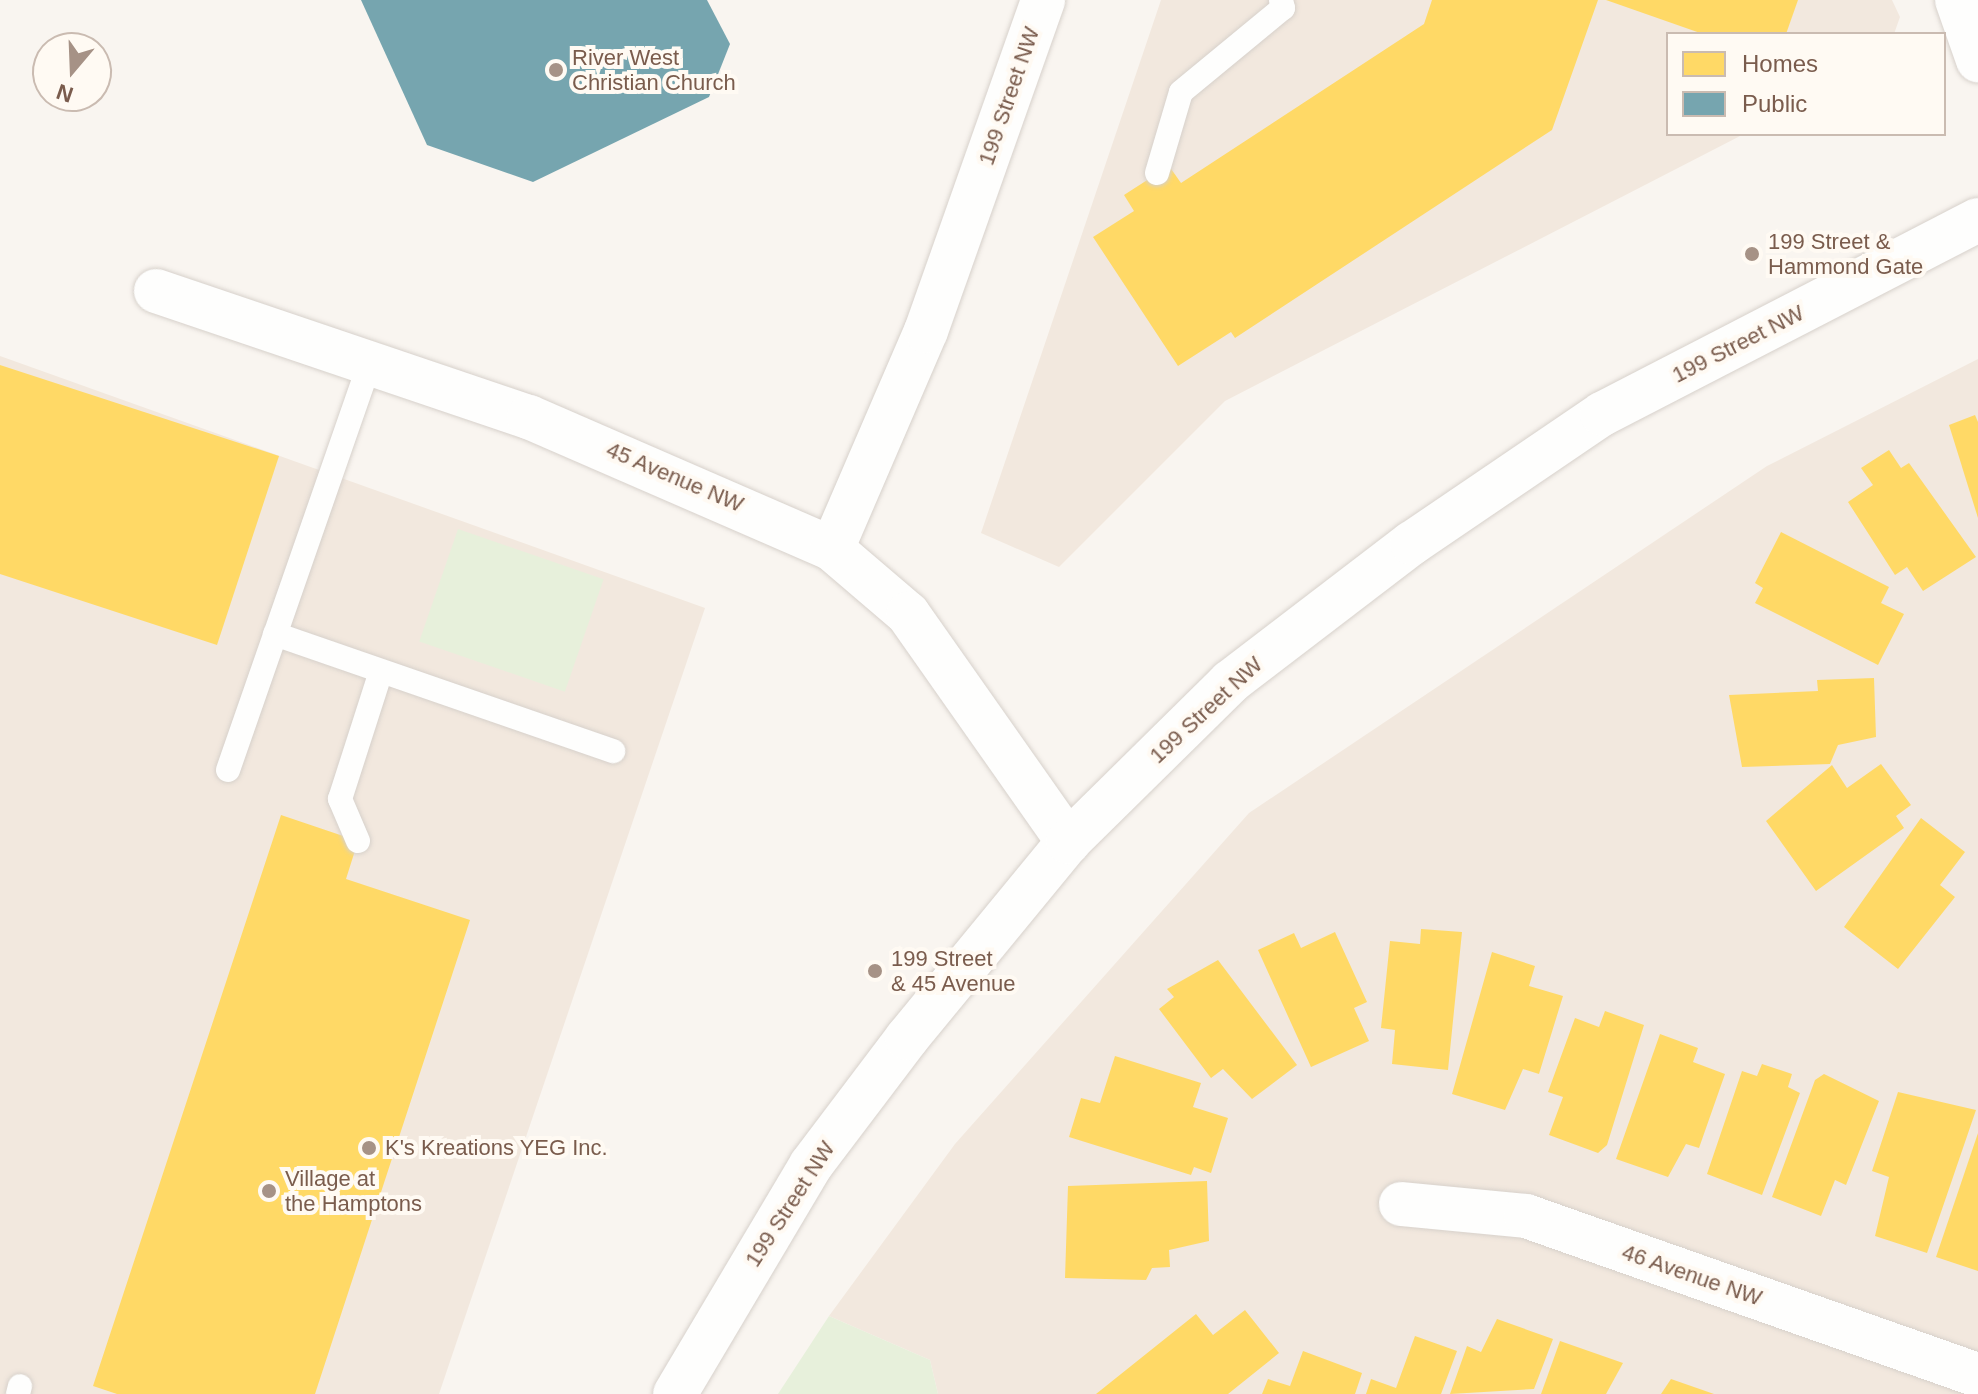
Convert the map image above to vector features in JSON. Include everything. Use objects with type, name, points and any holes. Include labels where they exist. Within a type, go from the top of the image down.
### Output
[{"type":"street","name":"199 Street NW","points":[[832,549],[926,331],[1043,0]]},
{"type":"street","points":[[1957,0],[1978,60]]},
{"type":"street","name":"199 Street NW","points":[[675,1394],[811,1165],[1068,842],[1230,682],[1412,543],[1602,414],[1978,220]]},
{"type":"street","name":"45 Avenue NW","points":[[156,291],[370,363],[637,460],[832,549],[908,614],[1068,842]]},
{"type":"street","name":"46 Avenue NW","points":[[1401,1204],[1526,1216],[1978,1375]]},
{"type":"lane","points":[[1157,173],[1181,92],[1286,3]]},
{"type":"lane","points":[[228,770],[370,363]]},
{"type":"lane","points":[[275,634],[613,751]]},
{"type":"lane","points":[[358,841],[340,799],[381,671]]},
{"type":"shaded area","points":[[1161,0],[1892,0],[1900,17],[1895,32],[1666,32],[1666,136],[1740,136],[1225,401],[1059,567],[981,533]]},
{"type":"shaded area","name":"Village at the Hamptons","points":[[0,356],[705,608],[439,1394],[0,1394]]},
{"type":"shaded area","points":[[1978,359],[1978,1394],[938,1394],[930,1360],[829,1316],[955,1144],[1249,813],[1767,466]]},
{"type":"green space","points":[[458,529],[604,579],[565,692],[419,642]]},
{"type":"green space","points":[[829,1316],[930,1360],[938,1394],[778,1394]]},
{"type":"building: Homes","points":[[1432,0],[1598,0],[1552,130],[1235,338],[1231,332],[1178,366],[1093,237],[1134,211],[1124,195],[1169,166],[1181,183],[1424,24]]},
{"type":"building: Homes","points":[[1606,0],[1798,0],[1787,32],[1697,32]]},
{"type":"building: Homes","points":[[0,365],[279,456],[217,645],[0,574]]},
{"type":"building: Homes","points":[[1975,415],[1978,422],[1978,518],[1949,425]]},
{"type":"building: Homes","points":[[1889,450],[1901,468],[1909,463],[1976,557],[1923,591],[1907,567],[1895,575],[1848,502],[1873,485],[1861,468]]},
{"type":"building: Homes","points":[[1781,532],[1889,587],[1881,603],[1904,614],[1878,665],[1755,603],[1763,588],[1755,583]]},
{"type":"building: Homes","points":[[1874,678],[1876,737],[1838,745],[1830,764],[1742,767],[1729,695],[1818,691],[1817,680]]},
{"type":"building: Homes","points":[[1881,764],[1911,805],[1896,816],[1904,828],[1816,891],[1766,821],[1832,765],[1847,788]]},
{"type":"building: Homes","name":"Village at the Hamptons","points":[[281,815],[358,841],[346,879],[470,920],[315,1394],[117,1394],[93,1386]]},
{"type":"building: Homes","points":[[1921,818],[1965,852],[1940,885],[1955,897],[1898,969],[1844,927]]},
{"type":"building: Homes","points":[[1421,929],[1462,932],[1448,1070],[1392,1064],[1395,1030],[1381,1028],[1390,941],[1420,944]]},
{"type":"building: Homes","points":[[1335,932],[1367,1002],[1354,1008],[1369,1041],[1311,1067],[1258,950],[1294,933],[1301,948]]},
{"type":"building: Homes","points":[[1492,952],[1535,966],[1529,986],[1563,996],[1539,1074],[1523,1069],[1505,1110],[1452,1094]]},
{"type":"building: Homes","points":[[1218,960],[1297,1065],[1252,1099],[1223,1069],[1211,1078],[1159,1009],[1174,997],[1167,989]]},
{"type":"building: Homes","points":[[1605,1011],[1644,1025],[1607,1145],[1598,1153],[1549,1135],[1563,1097],[1548,1092],[1575,1018],[1599,1027]]},
{"type":"building: Homes","points":[[1660,1034],[1698,1048],[1693,1062],[1725,1074],[1699,1148],[1686,1144],[1668,1177],[1616,1159]]},
{"type":"building: Homes","points":[[1115,1056],[1201,1083],[1193,1107],[1228,1118],[1211,1173],[1194,1167],[1191,1175],[1069,1137],[1081,1098],[1100,1103]]},
{"type":"building: Homes","points":[[1762,1064],[1792,1074],[1788,1087],[1800,1093],[1762,1195],[1707,1174],[1742,1071],[1757,1076]]},
{"type":"building: Homes","points":[[1824,1074],[1879,1101],[1846,1185],[1835,1180],[1821,1216],[1772,1197],[1815,1080]]},
{"type":"building: Homes","points":[[1898,1092],[1976,1110],[1927,1253],[1875,1236],[1889,1177],[1872,1171]]},
{"type":"building: Homes","points":[[1978,1133],[1978,1271],[1936,1257]]},
{"type":"building: Homes","points":[[1207,1181],[1209,1241],[1169,1250],[1170,1267],[1152,1268],[1146,1280],[1065,1278],[1068,1186]]},
{"type":"building: Homes","points":[[1245,1310],[1279,1353],[1228,1394],[1096,1394],[1196,1314],[1213,1335]]},
{"type":"building: Homes","points":[[1497,1319],[1553,1339],[1534,1389],[1450,1394],[1467,1346],[1481,1352]]},
{"type":"building: Homes","points":[[1415,1336],[1457,1351],[1441,1394],[1366,1394],[1371,1379],[1396,1388]]},
{"type":"building: Homes","points":[[1560,1341],[1623,1363],[1606,1394],[1541,1394]]},
{"type":"building: Homes","points":[[1303,1351],[1362,1373],[1355,1394],[1262,1394],[1268,1379],[1290,1386]]},
{"type":"building: Homes","points":[[1671,1379],[1714,1394],[1661,1394]]},
{"type":"building: Public","name":"River West Christian Church","points":[[361,0],[707,0],[730,44],[709,97],[533,182],[427,145]]},
{"type":"place","name":"River West Christian Church","points":[[556,70]]},
{"type":"place","name":"199 Street & Hammond Gate","points":[[1752,254]]},
{"type":"place","name":"199 Street & 45 Avenue","points":[[875,971]]},
{"type":"place","name":"K's Kreations YEG Inc.","points":[[369,1148]]},
{"type":"place","name":"Village at the Hamptons","points":[[269,1191]]}]
